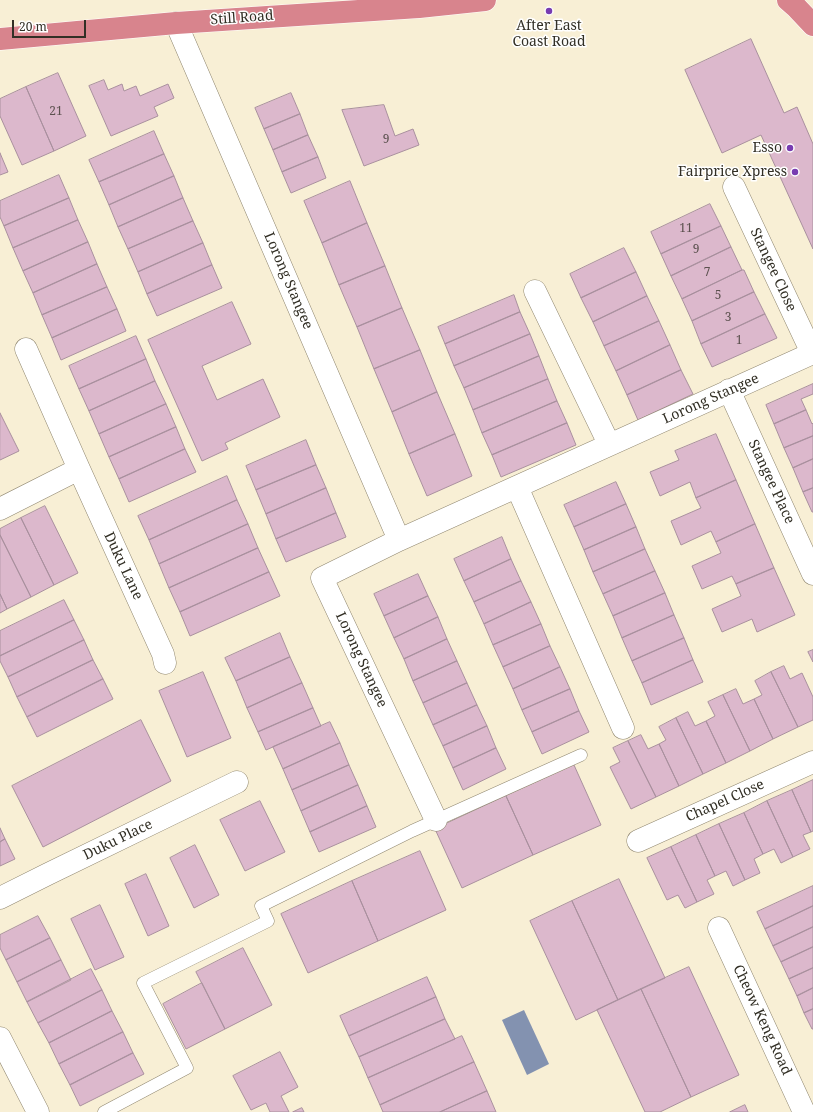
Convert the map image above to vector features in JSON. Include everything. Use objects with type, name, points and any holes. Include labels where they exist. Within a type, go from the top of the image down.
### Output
[{"type":"highway","name":"Still Road","points":[[0,39],[176,23],[419,7],[485,0]]},
{"type":"highway","points":[[788,0],[813,25]]},
{"type":"street","name":"Lorong Stangee","points":[[176,23],[399,540]]},
{"type":"street","name":"Stangee Close","points":[[734,187],[813,353]]},
{"type":"street","points":[[535,291],[609,444]]},
{"type":"street","name":"Duku Lane","points":[[26,349],[163,654],[165,663]]},
{"type":"street","name":"Lorong Stangee","points":[[436,820],[322,578],[399,540],[813,353]]},
{"type":"street","name":"Stangee Place","points":[[729,390],[813,574]]},
{"type":"street","points":[[0,509],[79,469]]},
{"type":"street","points":[[517,487],[623,728]]},
{"type":"street","name":"Chapel Close","points":[[638,841],[813,762]]},
{"type":"street","name":"Duku Place","points":[[0,898],[237,782]]},
{"type":"street","name":"Cheow Keng Road","points":[[719,928],[804,1112]]},
{"type":"street","points":[[0,1038],[38,1112]]},
{"type":"lane","points":[[104,1112],[187,1068],[143,983],[268,921],[261,906],[436,820],[581,755]]},
{"type":"water","points":[[524,1010],[549,1064],[527,1075],[502,1020]]},
{"type":"building","name":"Esso","points":[[751,39],[784,113],[797,107],[813,144],[813,249],[761,135],[722,153],[685,70]]},
{"type":"building","points":[[58,73],[86,136],[54,151],[26,87]]},
{"type":"building","points":[[104,80],[108,90],[122,84],[124,91],[136,86],[140,96],[168,84],[174,98],[154,107],[158,116],[111,136],[89,86]]},
{"type":"building","points":[[26,87],[54,151],[22,165],[0,116],[0,99]]},
{"type":"building","points":[[291,93],[300,114],[264,129],[255,108]]},
{"type":"building","points":[[384,105],[395,136],[413,129],[419,145],[364,166],[342,110]]},
{"type":"building","points":[[300,114],[308,135],[273,150],[264,129]]},
{"type":"building","points":[[154,131],[164,154],[99,182],[89,160]]},
{"type":"building","points":[[308,135],[318,157],[282,172],[273,150]]},
{"type":"building","points":[[0,153],[8,172],[0,175]]},
{"type":"building","points":[[164,154],[174,176],[109,205],[99,182]]},
{"type":"building","points":[[318,157],[326,178],[291,193],[282,172]]},
{"type":"building","points":[[59,175],[69,198],[4,226],[0,217],[0,201]]},
{"type":"building","points":[[174,176],[183,198],[118,227],[109,205]]},
{"type":"building","points":[[350,181],[367,223],[322,243],[304,201]]},
{"type":"building","points":[[69,198],[78,220],[13,248],[4,226]]},
{"type":"building","points":[[183,198],[193,221],[128,249],[118,227]]},
{"type":"building","points":[[710,204],[721,226],[661,254],[651,232]]},
{"type":"building","points":[[78,220],[88,242],[23,271],[13,248]]},
{"type":"building","points":[[193,221],[203,243],[138,272],[128,249]]},
{"type":"building","points":[[367,223],[385,266],[339,285],[322,243]]},
{"type":"building","points":[[721,226],[731,247],[671,276],[661,254]]},
{"type":"building","points":[[88,242],[97,264],[33,293],[23,271]]},
{"type":"building","points":[[203,243],[212,265],[147,294],[138,272]]},
{"type":"building","points":[[731,247],[742,270],[682,299],[671,276]]},
{"type":"building","points":[[624,248],[636,272],[581,298],[570,274]]},
{"type":"building","points":[[97,264],[107,287],[42,315],[33,293]]},
{"type":"building","points":[[212,265],[222,288],[157,316],[147,294]]},
{"type":"building","points":[[385,266],[402,308],[357,327],[339,285]]},
{"type":"building","points":[[744,270],[754,292],[692,321],[682,299]]},
{"type":"building","points":[[636,272],[647,296],[593,322],[581,298]]},
{"type":"building","points":[[107,287],[117,309],[52,338],[42,315]]},
{"type":"building","points":[[754,292],[765,314],[701,344],[692,321]]},
{"type":"building","points":[[514,295],[520,312],[445,344],[438,327]]},
{"type":"building","points":[[647,296],[659,321],[604,346],[593,322]]},
{"type":"building","points":[[232,302],[251,344],[202,366],[217,400],[263,379],[280,417],[225,443],[228,449],[202,461],[148,340]]},
{"type":"building","points":[[402,308],[420,350],[374,369],[357,327]]},
{"type":"building","points":[[117,309],[126,331],[61,360],[52,338]]},
{"type":"building","points":[[520,312],[530,334],[454,366],[445,344]]},
{"type":"building","points":[[765,314],[777,338],[712,367],[701,344]]},
{"type":"building","points":[[659,321],[670,345],[616,371],[604,346]]},
{"type":"building","points":[[530,334],[539,356],[464,388],[454,366]]},
{"type":"building","points":[[136,336],[146,359],[79,389],[69,366]]},
{"type":"building","points":[[670,345],[681,370],[627,395],[616,371]]},
{"type":"building","points":[[420,350],[437,392],[392,412],[374,369]]},
{"type":"building","points":[[539,356],[548,379],[473,410],[464,388]]},
{"type":"building","points":[[146,359],[155,381],[89,411],[79,389]]},
{"type":"building","points":[[681,370],[693,394],[638,420],[627,395]]},
{"type":"building","points":[[548,379],[557,401],[482,433],[473,410]]},
{"type":"building","points":[[155,381],[166,404],[99,434],[89,411]]},
{"type":"building","points":[[813,384],[813,394],[801,399],[806,410],[774,424],[766,405]]},
{"type":"building","points":[[437,392],[455,434],[409,454],[392,412]]},
{"type":"building","points":[[557,401],[567,423],[492,455],[482,433]]},
{"type":"building","points":[[166,404],[176,427],[109,457],[99,434]]},
{"type":"building","points":[[806,410],[812,424],[813,423],[813,436],[784,448],[774,424]]},
{"type":"building","points":[[0,413],[19,451],[0,460]]},
{"type":"building","points":[[567,423],[576,445],[501,477],[492,455]]},
{"type":"building","points":[[176,427],[185,449],[119,479],[109,457]]},
{"type":"building","points":[[455,434],[472,476],[427,496],[409,454]]},
{"type":"building","points":[[716,434],[736,480],[696,498],[690,482],[660,496],[650,472],[679,460],[675,451]]},
{"type":"building","points":[[813,436],[813,459],[793,468],[784,448]]},
{"type":"building","points":[[306,440],[316,465],[256,490],[246,466]]},
{"type":"building","points":[[185,449],[196,472],[129,502],[119,479]]},
{"type":"building","points":[[813,459],[813,488],[803,492],[793,468]]},
{"type":"building","points":[[316,465],[326,488],[266,514],[256,490]]},
{"type":"building","points":[[227,476],[237,500],[149,540],[138,516]]},
{"type":"building","points":[[736,480],[755,524],[716,542],[711,531],[681,545],[671,521],[701,508],[696,498]]},
{"type":"building","points":[[616,482],[626,504],[574,527],[564,505]]},
{"type":"building","points":[[326,488],[336,513],[276,539],[266,514]]},
{"type":"building","points":[[813,488],[813,512],[812,512],[803,492]]},
{"type":"building","points":[[237,500],[248,524],[159,564],[149,540]]},
{"type":"building","points":[[626,504],[636,527],[584,550],[574,527]]},
{"type":"building","points":[[45,506],[78,573],[54,585],[21,518]]},
{"type":"building","points":[[336,513],[346,537],[286,562],[276,539]]},
{"type":"building","points":[[21,518],[54,585],[31,597],[0,535],[0,529]]},
{"type":"building","points":[[248,524],[258,548],[169,588],[159,564]]},
{"type":"building","points":[[755,524],[774,568],[736,584],[732,576],[702,589],[692,566],[721,553],[716,542]]},
{"type":"building","points":[[636,527],[645,549],[593,572],[584,550]]},
{"type":"building","points":[[0,535],[31,597],[7,609],[0,594]]},
{"type":"building","points":[[502,537],[511,559],[464,581],[454,559]]},
{"type":"building","points":[[258,548],[269,572],[180,612],[169,588]]},
{"type":"building","points":[[645,549],[655,571],[603,594],[593,572]]},
{"type":"building","points":[[511,559],[521,581],[474,602],[464,581]]},
{"type":"building","points":[[774,568],[795,615],[757,632],[752,619],[722,632],[712,609],[741,596],[736,584]]},
{"type":"building","points":[[655,571],[665,593],[613,616],[603,594]]},
{"type":"building","points":[[269,572],[280,596],[190,636],[180,612]]},
{"type":"building","points":[[418,574],[428,596],[384,616],[374,594]]},
{"type":"building","points":[[521,581],[531,602],[484,624],[474,602]]},
{"type":"building","points":[[665,593],[674,615],[622,638],[613,616]]},
{"type":"building","points":[[0,594],[7,609],[0,613]]},
{"type":"building","points":[[428,596],[438,617],[394,638],[384,616]]},
{"type":"building","points":[[64,600],[74,620],[0,656],[0,631]]},
{"type":"building","points":[[531,602],[541,624],[493,645],[484,624]]},
{"type":"building","points":[[674,615],[684,638],[632,661],[622,638]]},
{"type":"building","points":[[438,617],[447,639],[404,659],[394,638]]},
{"type":"building","points":[[74,620],[84,640],[8,677],[0,661],[0,656]]},
{"type":"building","points":[[541,624],[550,646],[503,667],[493,645]]},
{"type":"building","points":[[280,633],[290,657],[236,681],[225,658]]},
{"type":"building","points":[[684,638],[693,660],[642,683],[632,661]]},
{"type":"building","points":[[447,639],[457,661],[413,681],[404,659]]},
{"type":"building","points":[[84,640],[93,660],[17,697],[8,677]]},
{"type":"building","points":[[550,646],[560,667],[513,689],[503,667]]},
{"type":"building","points":[[813,650],[813,662],[808,652]]},
{"type":"building","points":[[290,657],[302,683],[247,708],[236,681]]},
{"type":"building","points":[[93,660],[103,679],[27,717],[17,697]]},
{"type":"building","points":[[693,660],[703,682],[651,705],[642,683]]},
{"type":"building","points":[[457,661],[467,683],[423,703],[413,681]]},
{"type":"building","points":[[784,666],[790,679],[802,673],[813,697],[813,720],[798,727],[771,672]]},
{"type":"building","points":[[560,667],[570,689],[522,710],[513,689]]},
{"type":"building","points":[[203,672],[231,738],[187,757],[159,691]]},
{"type":"building","points":[[771,672],[798,727],[773,739],[754,699],[762,695],[755,681]]},
{"type":"building","points":[[103,679],[113,699],[37,737],[27,717]]},
{"type":"building","points":[[302,683],[313,708],[258,732],[247,708]]},
{"type":"building","points":[[467,683],[477,705],[433,725],[423,703]]},
{"type":"building","points":[[570,689],[579,711],[532,732],[522,710]]},
{"type":"building","points":[[736,689],[743,704],[754,699],[773,739],[750,751],[723,695]]},
{"type":"building","points":[[723,695],[750,751],[726,763],[706,721],[715,716],[708,702]]},
{"type":"building","points":[[477,705],[487,726],[443,746],[433,725]]},
{"type":"building","points":[[313,708],[321,726],[266,750],[258,732]]},
{"type":"building","points":[[579,711],[589,732],[542,754],[532,732]]},
{"type":"building","points":[[688,712],[695,726],[706,721],[726,763],[703,774],[676,718]]},
{"type":"building","points":[[676,718],[703,774],[679,786],[659,744],[666,740],[659,727]]},
{"type":"building","points":[[141,720],[171,781],[43,847],[12,786]]},
{"type":"building","points":[[330,722],[340,743],[283,769],[273,747]]},
{"type":"building","points":[[487,726],[496,748],[453,768],[443,746]]},
{"type":"building","points":[[641,735],[648,749],[659,744],[679,786],[656,797],[628,741]]},
{"type":"building","points":[[628,741],[656,797],[631,809],[610,767],[620,762],[613,748]]},
{"type":"building","points":[[340,743],[349,765],[292,790],[283,769]]},
{"type":"building","points":[[496,748],[506,769],[463,790],[453,768]]},
{"type":"building","points":[[349,765],[358,785],[301,811],[292,790]]},
{"type":"building","points":[[574,765],[601,825],[533,855],[506,796]]},
{"type":"building","points":[[813,780],[813,831],[811,832],[792,790]]},
{"type":"building","points":[[358,785],[367,806],[310,832],[301,811]]},
{"type":"building","points":[[792,790],[811,832],[803,835],[810,849],[793,857],[767,801]]},
{"type":"building","points":[[506,796],[533,855],[462,888],[435,829]]},
{"type":"building","points":[[260,801],[285,852],[245,871],[220,820]]},
{"type":"building","points":[[767,801],[793,857],[781,863],[774,849],[763,854],[744,813]]},
{"type":"building","points":[[367,806],[376,827],[319,852],[310,832]]},
{"type":"building","points":[[744,813],[763,854],[754,859],[760,873],[745,880],[719,824]]},
{"type":"building","points":[[719,824],[745,880],[733,886],[726,871],[715,876],[696,835]]},
{"type":"building","points":[[0,828],[5,839],[0,842]]},
{"type":"building","points":[[696,835],[715,876],[707,880],[714,894],[697,902],[671,847]]},
{"type":"building","points":[[5,839],[15,859],[0,866],[0,842]]},
{"type":"building","points":[[195,845],[219,895],[194,908],[170,858]]},
{"type":"building","points":[[671,847],[697,902],[685,908],[678,895],[667,900],[647,858]]},
{"type":"building","points":[[420,851],[446,910],[378,941],[352,881]]},
{"type":"building","points":[[146,874],[169,926],[148,936],[125,884]]},
{"type":"building","points":[[619,879],[665,978],[618,1000],[572,901]]},
{"type":"building","points":[[352,881],[378,941],[308,973],[281,914]]},
{"type":"building","points":[[813,886],[813,906],[765,929],[757,912]]},
{"type":"building","points":[[572,901],[618,1000],[576,1020],[530,921]]},
{"type":"building","points":[[100,905],[124,957],[95,970],[71,919]]},
{"type":"building","points":[[813,906],[813,927],[773,946],[765,929]]},
{"type":"building","points":[[38,916],[50,938],[6,960],[0,948],[0,935]]},
{"type":"building","points":[[813,927],[813,947],[781,962],[773,946]]},
{"type":"building","points":[[50,938],[61,960],[17,982],[6,960]]},
{"type":"building","points":[[813,947],[813,968],[789,979],[781,962]]},
{"type":"building","points":[[243,948],[272,1005],[225,1029],[196,972]]},
{"type":"building","points":[[61,960],[71,980],[27,1002],[17,982]]},
{"type":"building","points":[[689,967],[739,1075],[691,1097],[641,989]]},
{"type":"building","points":[[813,968],[813,988],[797,996],[789,979]]},
{"type":"building","points":[[91,969],[102,990],[38,1023],[27,1002]]},
{"type":"building","points":[[427,977],[436,997],[349,1036],[340,1016]]},
{"type":"building","points":[[202,983],[225,1029],[186,1049],[163,1004]]},
{"type":"building","points":[[813,988],[813,1009],[804,1013],[797,996]]},
{"type":"building","points":[[641,989],[691,1097],[660,1112],[645,1112],[597,1010]]},
{"type":"building","points":[[102,990],[112,1011],[49,1043],[38,1023]]},
{"type":"building","points":[[436,997],[445,1019],[359,1057],[349,1036]]},
{"type":"building","points":[[813,1009],[813,1029],[812,1029],[804,1013]]},
{"type":"building","points":[[112,1011],[123,1032],[59,1064],[49,1043]]},
{"type":"building","points":[[445,1019],[455,1039],[368,1078],[359,1057]]},
{"type":"building","points":[[123,1032],[133,1053],[70,1085],[59,1064]]},
{"type":"building","points":[[462,1036],[474,1062],[380,1105],[368,1078]]},
{"type":"building","points":[[280,1052],[298,1087],[281,1096],[289,1112],[270,1112],[266,1103],[251,1110],[233,1076]]},
{"type":"building","points":[[133,1053],[144,1074],[80,1106],[70,1085]]},
{"type":"building","points":[[474,1062],[487,1091],[440,1112],[383,1112],[380,1105]]},
{"type":"building","points":[[487,1091],[496,1112],[440,1112]]},
{"type":"building","points":[[745,1105],[748,1112],[730,1112]]},
{"type":"building","points":[[302,1108],[304,1112],[293,1112]]},
{"type":"place","name":"After East Coast Road","points":[[549,11]]},
{"type":"place","name":"Esso","points":[[790,148]]},
{"type":"place","name":"Fairprice Xpress","points":[[795,172]]}]
